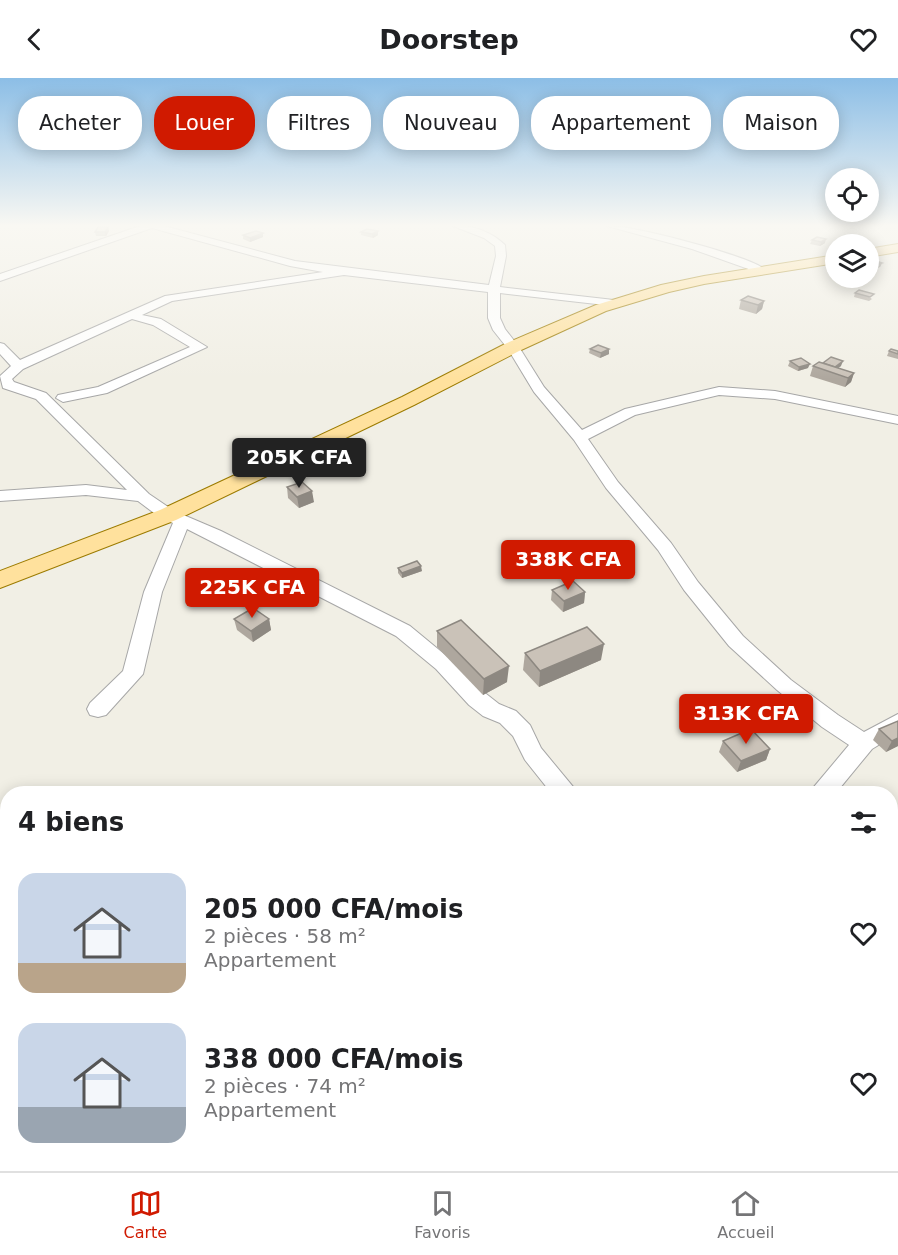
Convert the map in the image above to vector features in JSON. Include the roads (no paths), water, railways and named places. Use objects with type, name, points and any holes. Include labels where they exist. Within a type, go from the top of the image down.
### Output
[{"type":"main road","points":[[0,580],[175,518],[513,347],[614,303],[675,286],[723,277]]},
{"type":"street","points":[[315,277],[176,296],[18,366],[5,378],[8,385],[41,396],[143,497],[175,518],[403,631],[443,664],[477,699],[508,717],[522,731],[533,754],[560,786]]},
{"type":"street","points":[[382,277],[614,303]]},
{"type":"street","points":[[497,277],[494,318],[500,330],[539,389],[580,437],[612,485],[665,547],[691,586],[736,641],[784,685],[864,744]]},
{"type":"street","points":[[63,398],[102,390],[201,347],[188,342],[157,322],[130,315]]},
{"type":"street","points":[[0,347],[18,366]]},
{"type":"street","points":[[580,437],[630,412],[719,391],[775,395],[898,420]]},
{"type":"street","points":[[0,496],[86,490],[143,497]]},
{"type":"street","points":[[98,709],[133,674],[153,592],[175,518]]},
{"type":"street","points":[[827,786],[864,744],[898,722]]}]
